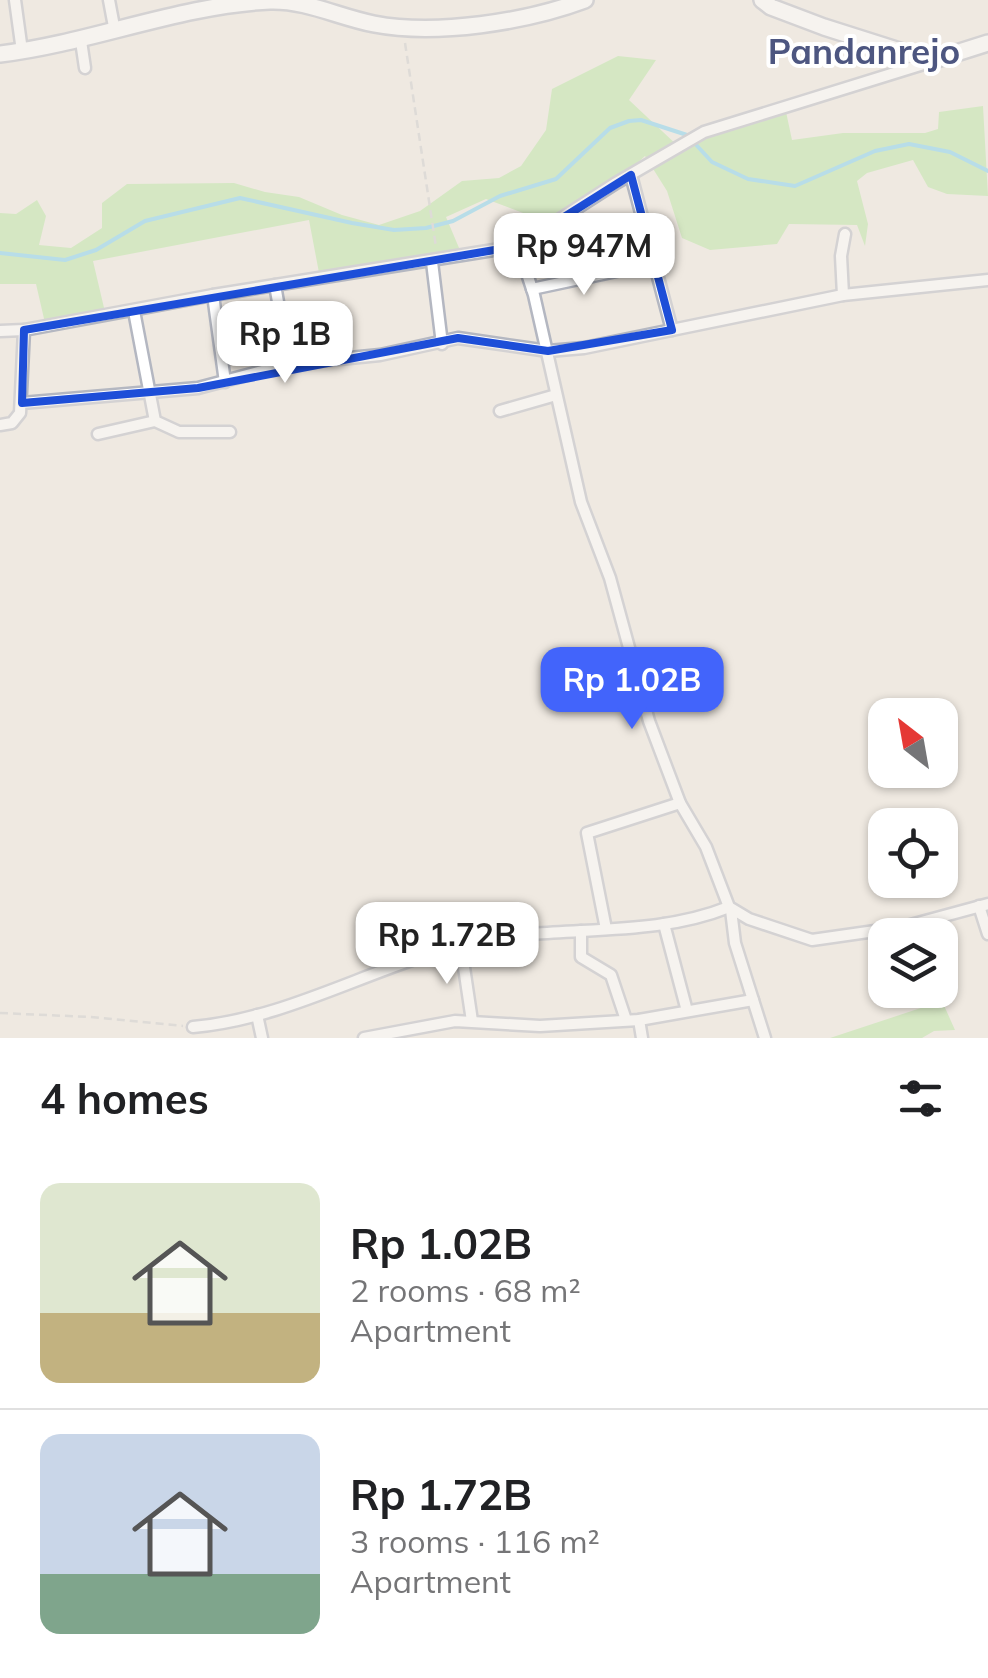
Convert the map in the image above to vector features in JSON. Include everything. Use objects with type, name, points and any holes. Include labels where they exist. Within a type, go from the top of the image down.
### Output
[{"type":"street","points":[[14,0],[22,51]]},
{"type":"street","points":[[109,0],[115,32]]},
{"type":"street","points":[[0,54],[81,41],[199,5],[298,1],[374,24],[461,26],[521,18],[585,0]]},
{"type":"street","points":[[762,0],[824,27],[931,61]]},
{"type":"street","points":[[81,41],[85,68]]},
{"type":"street","points":[[0,332],[518,246],[704,132],[988,43]]},
{"type":"street","points":[[890,74],[898,59],[895,47]]},
{"type":"street","points":[[632,175],[672,330]]},
{"type":"street","points":[[844,295],[841,256],[846,234]]},
{"type":"street","points":[[518,246],[548,352],[581,502],[610,578],[649,720],[680,803],[706,846],[730,909],[735,943],[765,1038]]},
{"type":"street","points":[[435,261],[442,344]]},
{"type":"street","points":[[532,290],[626,268]]},
{"type":"street","points":[[22,402],[225,382],[289,364],[380,355],[452,339],[548,352],[584,348],[844,295],[988,280]]},
{"type":"street","points":[[275,285],[289,364]]},
{"type":"street","points":[[212,294],[225,382]]},
{"type":"street","points":[[134,311],[156,421]]},
{"type":"street","points":[[0,425],[17,418],[22,402],[24,330]]},
{"type":"street","points":[[500,411],[556,395]]},
{"type":"street","points":[[98,434],[156,421],[179,432],[230,432]]},
{"type":"street","points":[[606,929],[587,834],[680,803]]},
{"type":"street","points":[[193,1026],[257,1015],[416,958],[484,940],[664,924],[730,909],[812,940],[903,927],[984,904],[988,934]]},
{"type":"street","points":[[664,924],[686,1011]]},
{"type":"street","points":[[581,931],[581,958],[612,975],[626,1020]]},
{"type":"street","points":[[461,946],[472,1022]]},
{"type":"street","points":[[364,1038],[455,1021],[540,1026],[639,1020],[753,1000]]},
{"type":"street","points":[[257,1015],[262,1038]]},
{"type":"street","points":[[639,1020],[642,1038]]},
{"type":"path","points":[[403,26],[435,261]]},
{"type":"path","points":[[0,1013],[193,1026]]},
{"type":"highlighted area","points":[[631,175],[672,330],[548,351],[458,338],[198,388],[22,403],[24,330],[518,246]]},
{"type":"green space","points":[[618,56],[656,60],[629,100],[679,147],[785,107],[792,140],[843,133],[925,133],[938,129],[939,112],[983,106],[988,196],[947,194],[928,187],[913,160],[867,173],[857,181],[868,224],[865,246],[857,225],[789,224],[777,244],[710,250],[682,238],[667,191],[645,156],[616,183],[552,224],[486,199],[446,217],[462,255],[320,278],[309,220],[93,261],[105,312],[45,323],[36,284],[0,284],[0,213],[16,214],[37,200],[46,216],[39,245],[71,248],[102,228],[102,203],[127,184],[234,183],[299,197],[379,225],[420,211],[462,181],[499,178],[521,166],[546,130],[552,89]]},
{"type":"green space","points":[[921,1008],[945,1008],[955,1030],[934,1031],[922,1038],[830,1038]]},
{"type":"waterway","points":[[0,253],[65,260],[96,250],[145,221],[240,198],[394,230],[426,228],[453,221],[500,196],[556,179],[610,128],[641,120],[687,135],[712,162],[748,179],[795,186],[875,151],[909,144],[950,152],[988,171]]},
{"type":"district","name":"Pandanrejo","points":[[864,51]]}]
